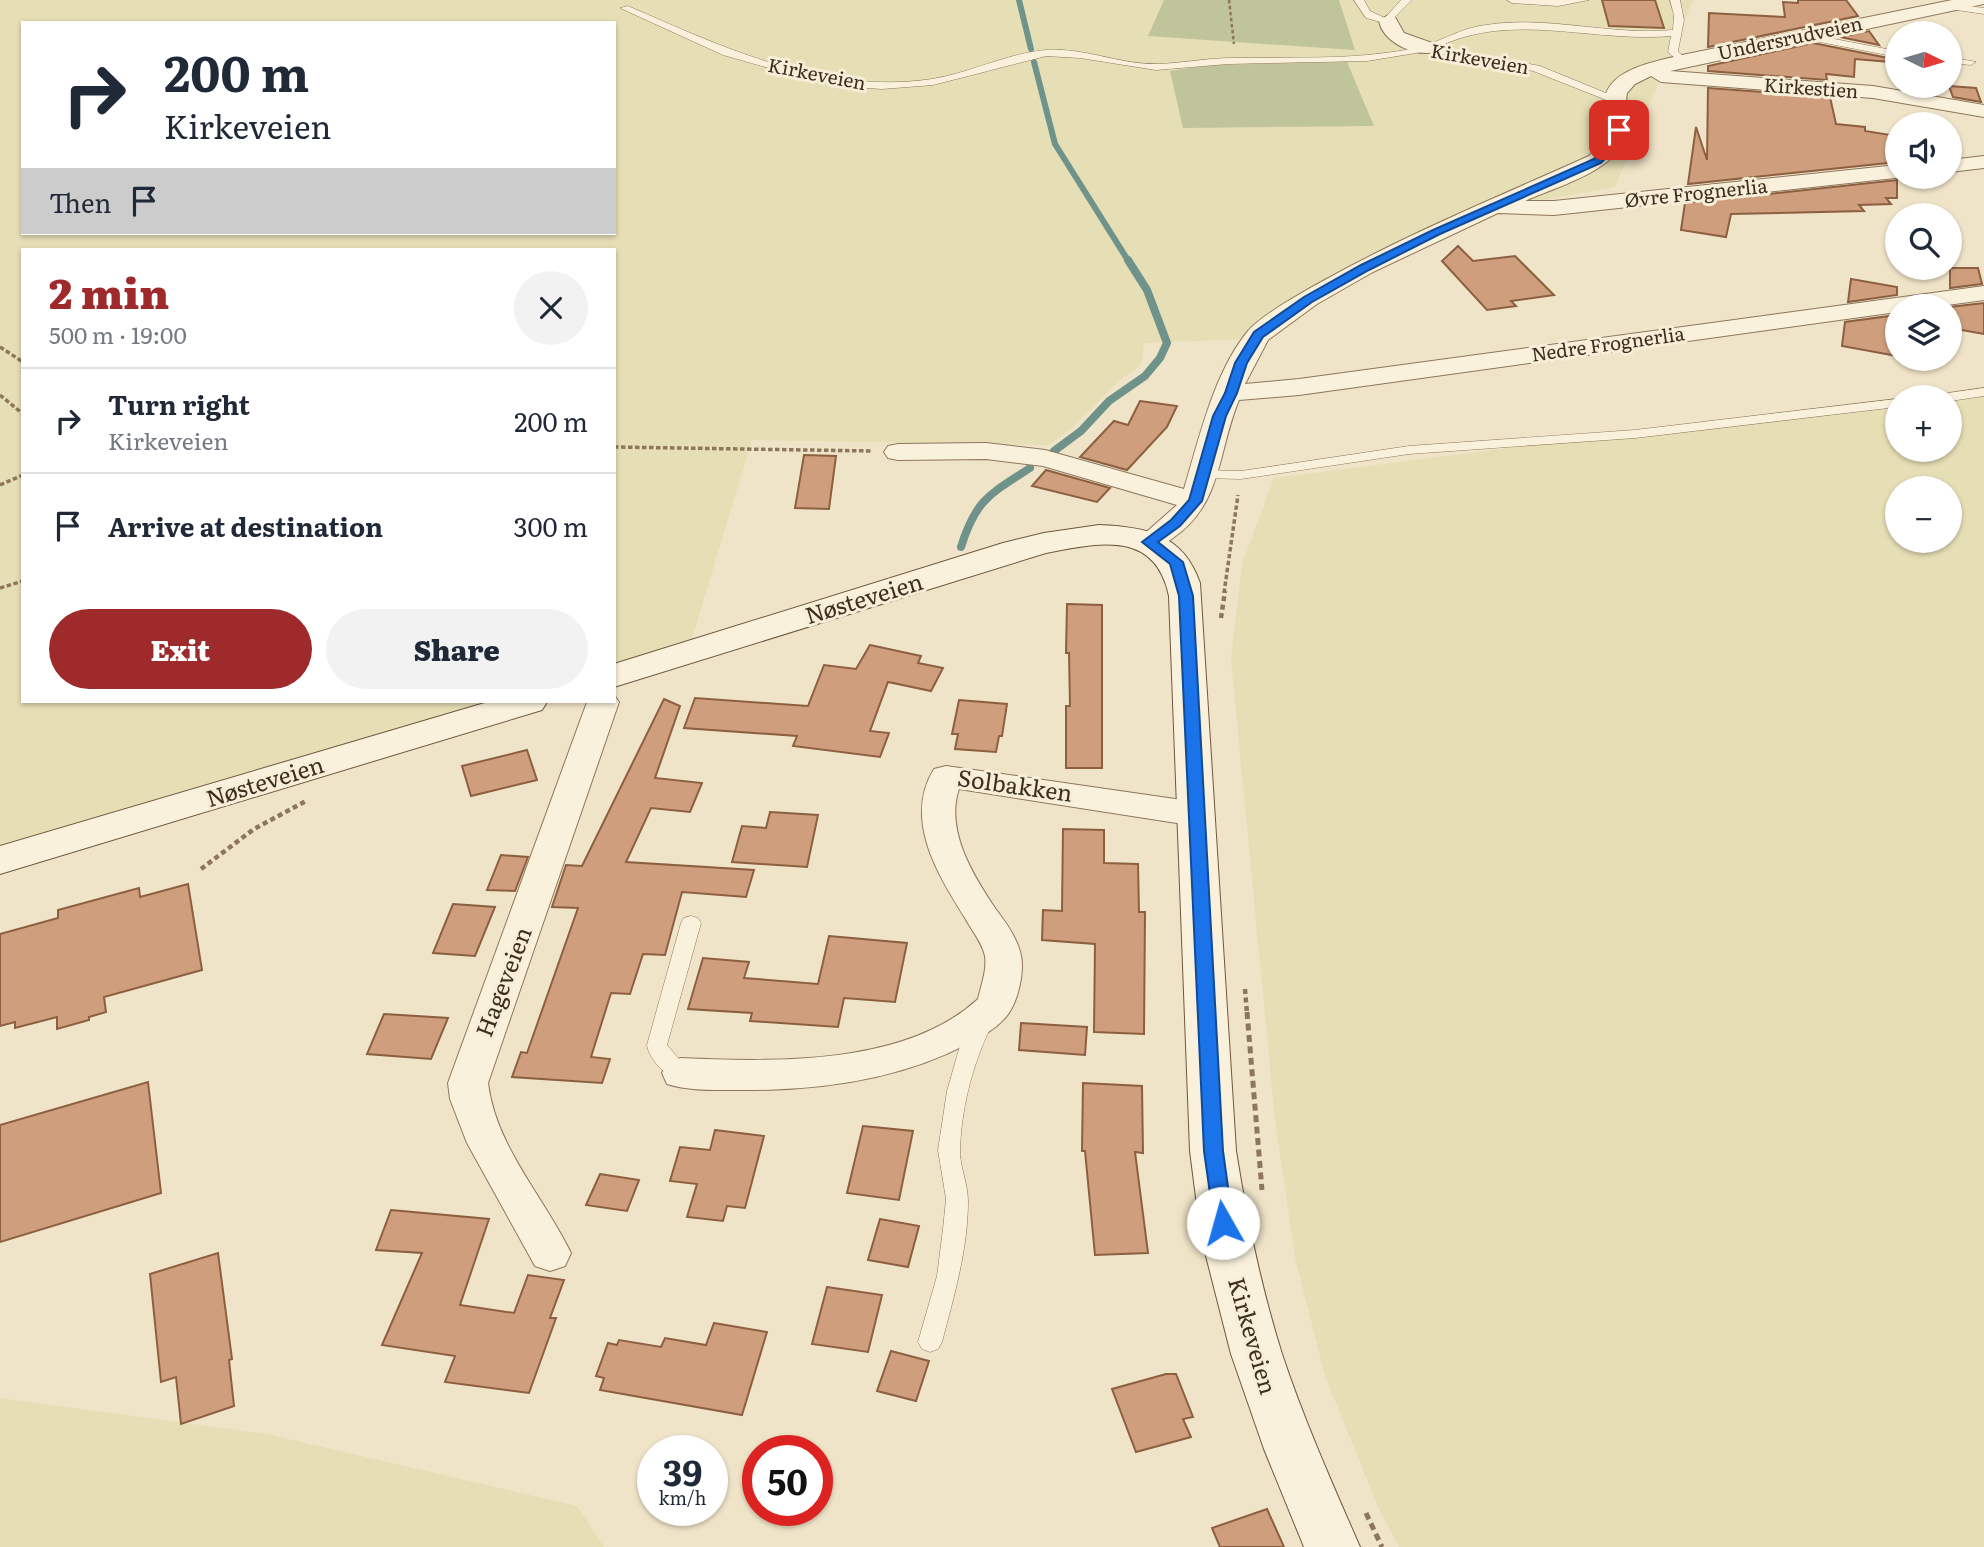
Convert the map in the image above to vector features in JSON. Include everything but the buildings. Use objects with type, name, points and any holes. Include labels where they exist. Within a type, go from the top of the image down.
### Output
[{"type":"main road","name":"Nøsteveien","points":[[616,675],[1037,546],[1086,536],[1133,539]]},
{"type":"main road","name":"Kirkeveien","points":[[1133,539],[1176,562],[1184,584],[1213,1151],[1223,1223],[1243,1311],[1262,1377],[1304,1486],[1332,1547]]},
{"type":"main road","name":"Nøsteveien","points":[[0,860],[526,703]]},
{"type":"street","name":"Undersrudveien","points":[[1614,100],[1622,84],[1637,75],[1682,61],[1798,35],[1979,0]]},
{"type":"street","points":[[1388,21],[1389,28],[1396,37],[1428,48]]},
{"type":"street","name":"Kirkestien","points":[[1637,75],[1873,92],[1984,111]]},
{"type":"street","points":[[1133,539],[1176,523],[1199,488],[1219,416],[1248,349],[1258,335],[1279,318],[1365,267],[1584,168],[1608,153],[1619,130],[1614,100]]},
{"type":"street","points":[[1962,165],[1984,162]]},
{"type":"street","name":"Øvre Frognerlia","points":[[1495,206],[1517,210],[1554,208],[1885,173]]},
{"type":"street","name":"Nedre Frognerlia","points":[[1231,393],[1287,389],[1984,293]]},
{"type":"street","points":[[898,452],[986,451],[1045,458],[1199,488]]},
{"type":"street","name":"Hageveien","points":[[550,1253],[481,1130],[470,1104],[468,1083],[603,703]]},
{"type":"street","name":"Solbakken","points":[[986,1013],[995,1004],[1003,978],[1003,954],[963,887],[940,834],[938,800],[946,777],[1044,789],[1196,814]]},
{"type":"street","points":[[681,1073],[752,1075],[860,1066],[927,1047],[986,1013]]},
{"type":"lane","points":[[1359,0],[1370,17],[1388,21],[1393,12],[1407,0]]},
{"type":"lane","points":[[1512,0],[1558,4],[1584,0]]},
{"type":"lane","points":[[1675,0],[1681,16],[1672,52],[1682,61]]},
{"type":"lane","points":[[1946,6],[1984,11]]},
{"type":"lane","name":"Kirkeveien","points":[[625,8],[727,53],[794,72],[852,84],[882,86],[933,82],[1046,53],[1080,55],[1156,67],[1367,58],[1428,48],[1536,68],[1614,100]]},
{"type":"lane","points":[[1428,48],[1455,32],[1485,26],[1646,36],[1676,33]]},
{"type":"lane","points":[[1798,35],[1885,52]]},
{"type":"lane","points":[[1962,61],[1970,62]]},
{"type":"lane","points":[[1962,395],[1984,392]]},
{"type":"lane","points":[[1199,488],[1241,475],[1409,450],[1635,434],[1885,405]]},
{"type":"lane","points":[[681,1073],[658,1052],[657,1045],[691,923]]},
{"type":"lane","points":[[930,1342],[948,1276],[954,1229],[957,1199],[949,1150],[957,1091],[969,1049],[986,1013]]},
{"type":"path","points":[[1229,0],[1234,47],[1242,51],[1263,53],[1276,60]]},
{"type":"path","points":[[0,347],[21,361]]},
{"type":"path","points":[[0,395],[21,412]]},
{"type":"path","points":[[616,447],[898,452]]},
{"type":"path","points":[[1220,621],[1241,475]]},
{"type":"path","points":[[0,485],[21,476]]},
{"type":"path","points":[[0,589],[21,582]]},
{"type":"path","points":[[201,869],[254,830],[312,797]]},
{"type":"path","points":[[1244,979],[1263,1199]]},
{"type":"path","points":[[1361,1503],[1382,1547]]},
{"type":"shaded area","points":[[0,0],[1693,0],[1615,187],[1485,211],[1249,339],[1144,343],[1141,365],[1120,380],[1072,428],[1049,445],[752,440],[688,652],[616,673],[616,248],[21,248],[21,703],[506,703],[350,744],[107,818],[0,846]]},
{"type":"shaded area","points":[[1984,387],[1984,1547],[1399,1547],[1378,1507],[1325,1376],[1295,1257],[1275,1120],[1231,659],[1242,564],[1274,478],[1885,400],[1885,462],[1962,462],[1962,390]]},
{"type":"shaded area","points":[[0,1398],[267,1434],[577,1506],[604,1547],[0,1547]]},
{"type":"green space","points":[[1164,0],[1339,0],[1355,50],[1148,36]]},
{"type":"green space","points":[[1347,62],[1374,126],[1183,128],[1170,71],[1209,65]]},
{"type":"waterway","points":[[1019,0],[1031,49]]},
{"type":"waterway","points":[[1034,62],[1055,144],[1129,262]]},
{"type":"waterway","points":[[1054,451],[1081,431],[1109,401],[1145,376],[1160,358],[1167,343],[1147,290],[1128,260]]},
{"type":"waterway","points":[[961,547],[972,518],[986,499],[1030,468]]},
{"type":"route","points":[[1223,1223],[1213,1151],[1186,596],[1176,562],[1149,542],[1176,523],[1195,501],[1219,416],[1231,393],[1241,363],[1258,335],[1308,299],[1365,267],[1597,161],[1608,153],[1619,130]]}]
